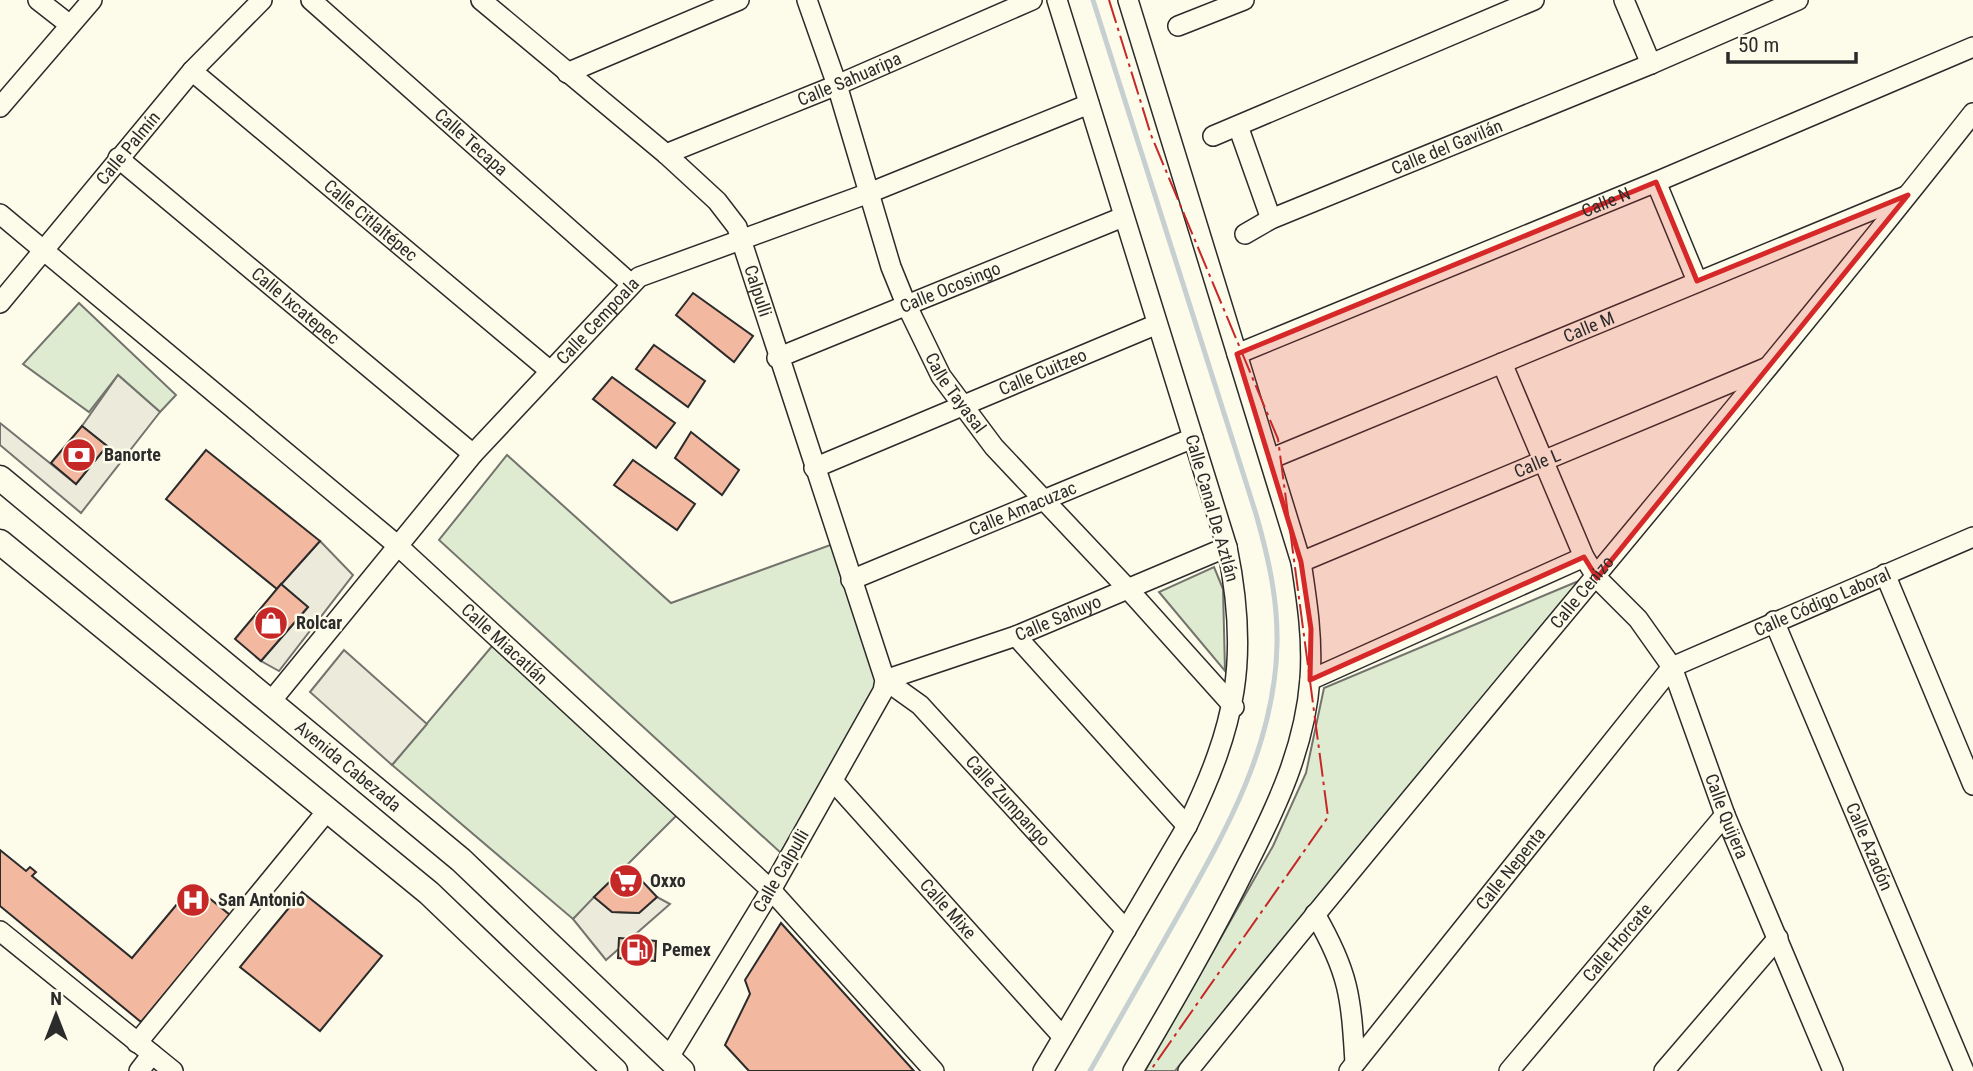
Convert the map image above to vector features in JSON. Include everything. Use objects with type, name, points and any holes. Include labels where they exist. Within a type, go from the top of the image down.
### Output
[{"type":"main road","name":"Avenida Cabezada","points":[[0,478],[272,700],[461,860],[675,1064]]},
{"type":"main road","points":[[0,542],[429,893],[615,1071]]},
{"type":"street","points":[[38,0],[70,25]]},
{"type":"street","points":[[0,107],[92,0]]},
{"type":"street","name":"Calle Tecapa","points":[[311,0],[630,283]]},
{"type":"street","name":"Calpulli","points":[[481,0],[666,154],[724,208],[741,238],[777,358],[885,680]]},
{"type":"street","points":[[567,73],[739,0]]},
{"type":"street","name":"Calle Tayasal","points":[[807,0],[837,85],[906,304],[941,376],[961,408],[994,447],[1128,589],[1234,708]]},
{"type":"street","name":"Calle Sahuaripa","points":[[666,154],[837,85],[1031,0]]},
{"type":"street","name":"Calle Canal De Aztlán","points":[[1043,1071],[1187,826],[1205,789],[1234,708],[1239,617],[1227,547],[1156,326],[1057,0]]},
{"type":"street","points":[[1128,0],[1301,562],[1311,629],[1310,680],[1298,747],[1274,811],[1214,933],[1133,1071]]},
{"type":"street","points":[[1178,26],[1205,7],[1244,0]]},
{"type":"street","points":[[1213,136],[1534,0]]},
{"type":"street","points":[[1624,0],[1651,64]]},
{"type":"street","name":"Calle del Gavilán","points":[[1245,234],[1271,219],[1651,64],[1798,0]]},
{"type":"street","name":"Calle Palmín","points":[[0,303],[118,158],[253,3]]},
{"type":"street","name":"Calle N","points":[[1237,354],[1656,182],[1973,47]]},
{"type":"street","name":"Calle Citlaltépec","points":[[192,71],[549,370]]},
{"type":"street","name":"Calle Cempoala","points":[[272,700],[473,454],[630,283],[651,270],[869,193],[1089,104]]},
{"type":"street","name":"Calle Cenizo","points":[[1188,1071],[1315,914],[1772,365],[1973,113]]},
{"type":"street","points":[[1238,126],[1271,219]]},
{"type":"street","name":"Calle Ixcatepec","points":[[118,158],[473,454]]},
{"type":"street","points":[[1656,182],[1698,281]]},
{"type":"street","name":"Calle M","points":[[1270,459],[1908,195]]},
{"type":"street","name":"Calle Miacatlán","points":[[0,214],[397,545],[771,890],[934,1071]]},
{"type":"street","name":"Calle Ocosingo","points":[[777,358],[1123,217]]},
{"type":"street","name":"Calle Cuitzeo","points":[[814,468],[1156,326]]},
{"type":"street","name":"Calle Quijera","points":[[1502,363],[1584,557],[1597,578],[1639,619],[1672,667],[1725,816],[1830,1063]]},
{"type":"street","name":"Calle L","points":[[1301,562],[1772,365]]},
{"type":"street","name":"Calle Amacuzac","points":[[850,580],[1192,438]]},
{"type":"street","name":"Calle Código Laboral","points":[[1672,667],[1973,537]]},
{"type":"street","name":"Calle Sahuyo","points":[[885,680],[1017,636],[1227,547]]},
{"type":"street","points":[[1310,680],[1584,557]]},
{"type":"street","points":[[1885,574],[1973,785]]},
{"type":"street","name":"Calle Azadón","points":[[1774,621],[1964,1071]]},
{"type":"street","points":[[1017,636],[1187,826]]},
{"type":"street","name":"Calle Nepenta","points":[[1352,1067],[1672,667]]},
{"type":"street","name":"Calle Calpulli","points":[[675,1064],[883,691],[885,680]]},
{"type":"street","name":"Calle Zumpango","points":[[885,680],[920,705],[1126,930]]},
{"type":"street","name":"Calle Mixe","points":[[832,781],[1062,1036]]},
{"type":"street","points":[[139,1071],[145,1049],[327,811]]},
{"type":"street","name":"Calle Horcate","points":[[1509,1071],[1725,816]]},
{"type":"street","points":[[1315,914],[1345,971],[1352,1012],[1352,1067]]},
{"type":"street","points":[[0,931],[173,1071]]},
{"type":"street","points":[[1664,1071],[1778,938]]},
{"type":"street","points":[[1814,1071],[1830,1063]]},
{"type":"highlighted area","points":[[1656,182],[1697,281],[1908,195],[1597,578],[1584,557],[1310,680],[1311,629],[1301,562],[1237,354]]},
{"type":"green space","points":[[79,303],[176,395],[160,412],[118,375],[89,412],[23,364]]},
{"type":"green space","points":[[507,455],[671,603],[833,544],[879,682],[782,854],[439,540]]},
{"type":"green space","points":[[1214,567],[1223,589],[1225,671],[1159,592]]},
{"type":"green space","points":[[1581,580],[1175,1071],[1145,1071],[1273,846],[1306,773],[1324,688]]},
{"type":"green space","points":[[493,645],[677,815],[573,919],[392,765]]},
{"type":"shaded area","points":[[118,375],[160,412],[81,513],[0,445],[0,423],[76,484],[107,446],[82,426]]},
{"type":"shaded area","points":[[320,541],[353,575],[279,671],[261,661],[308,607],[281,584]]},
{"type":"shaded area","points":[[344,650],[427,724],[392,765],[310,692]]},
{"type":"shaded area","points":[[594,897],[612,912],[639,913],[657,897],[670,904],[606,960],[573,919]]},
{"type":"building","points":[[693,293],[753,336],[734,362],[676,315]]},
{"type":"building","points":[[654,345],[705,381],[688,407],[636,369]]},
{"type":"building","points":[[612,377],[675,423],[656,448],[593,399]]},
{"type":"building","name":"Banorte","points":[[82,426],[107,446],[76,484],[51,463]]},
{"type":"building","points":[[691,432],[739,470],[722,495],[675,458]]},
{"type":"building","points":[[206,450],[320,541],[277,589],[166,499]]},
{"type":"building","points":[[633,460],[695,504],[677,530],[614,485]]},
{"type":"building","name":"Rolcar","points":[[281,584],[308,607],[261,661],[235,639]]},
{"type":"building","points":[[0,850],[26,871],[30,867],[36,872],[32,876],[132,958],[193,885],[230,915],[141,1022],[0,906]]},
{"type":"building","name":"Oxxo","points":[[627,865],[657,897],[639,913],[612,912],[594,897]]},
{"type":"building","points":[[302,892],[382,956],[320,1031],[240,967]]},
{"type":"building","points":[[781,923],[914,1071],[749,1071],[725,1045],[750,994],[745,980]]},
{"type":"building","name":"Pemex","points":[[619,938],[656,941],[655,961],[618,958]]},
{"type":"waterway","points":[[1090,1071],[1231,818],[1258,751],[1268,717],[1277,644],[1271,578],[1256,514],[1093,0]]},
{"type":"power","points":[[1109,0],[1151,135],[1278,439],[1328,817],[1150,1071]]},
{"type":"place","name":"Banorte","points":[[79,455]]},
{"type":"place","name":"Rolcar","points":[[271,623]]},
{"type":"place","name":"Oxxo","points":[[626,881]]},
{"type":"place","name":"San Antonio","points":[[193,900]]},
{"type":"place","name":"Pemex","points":[[637,950]]}]
